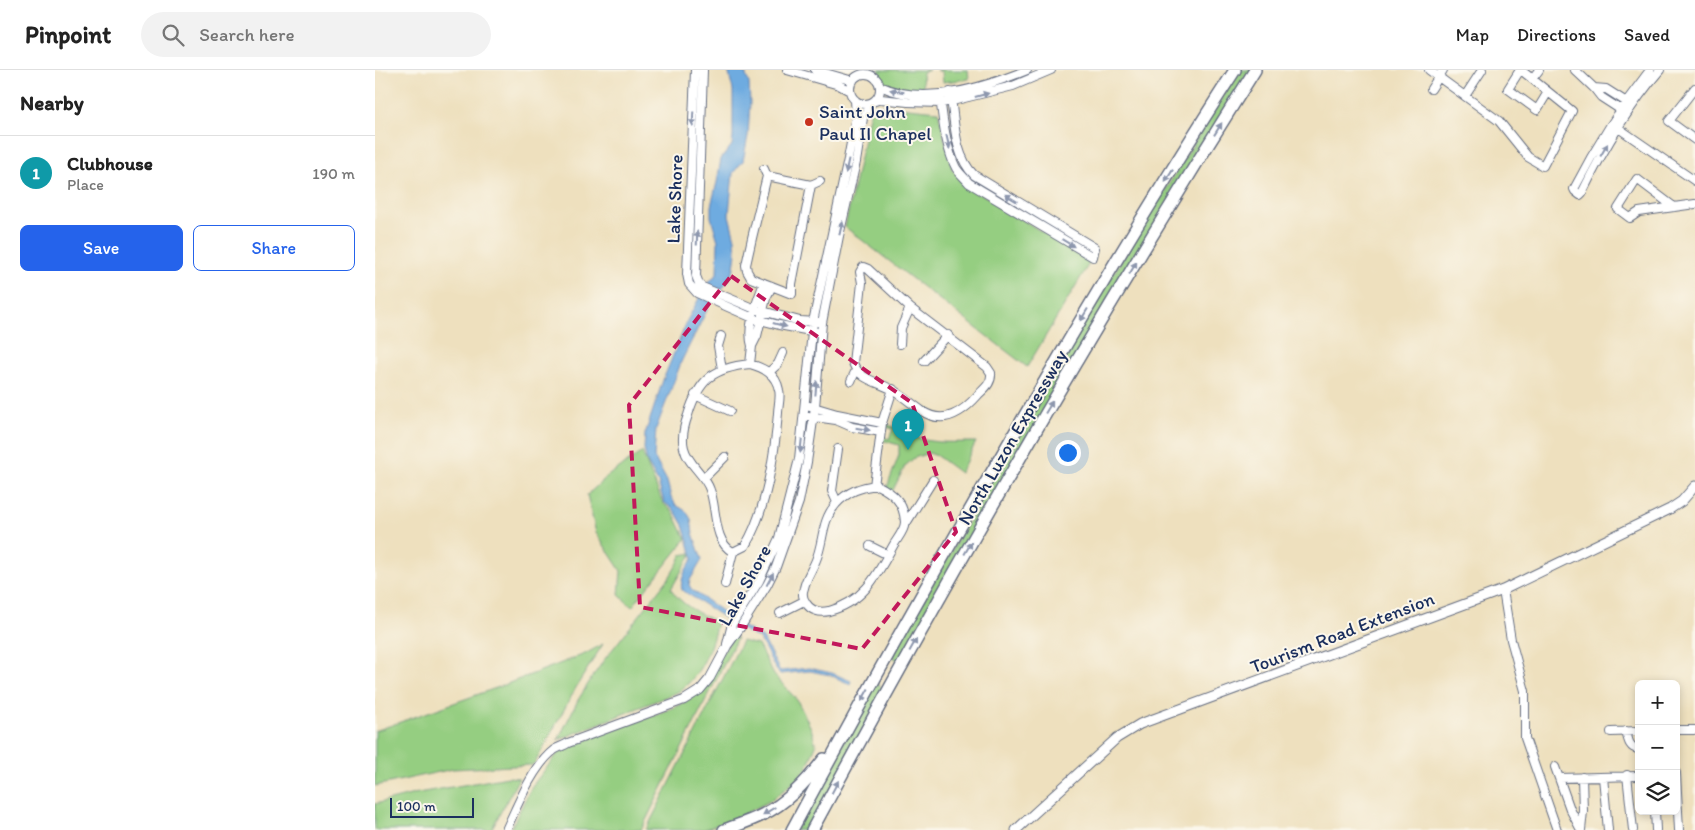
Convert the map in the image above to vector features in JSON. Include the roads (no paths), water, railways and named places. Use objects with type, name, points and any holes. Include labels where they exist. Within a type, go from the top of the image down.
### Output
[{"type":"highway","name":"North Luzon Expressway","points":[[792,830],[849,724],[1029,407],[1135,230],[1235,70]]},
{"type":"highway","name":"North Luzon Expressway","points":[[812,830],[1025,447],[1255,70]]},
{"type":"highway","points":[[724,830],[765,814],[792,794],[812,774],[849,724]]},
{"type":"main road","name":"Tourism Road Extension","points":[[1015,830],[1117,738],[1140,724],[1503,590],[1670,509],[1682,501],[1695,486]]},
{"type":"street","name":"Lake Shore","points":[[695,70],[687,280],[697,288]]},
{"type":"street","name":"Lake Shore","points":[[697,288],[695,276],[703,70]]},
{"type":"street","points":[[787,70],[839,85],[850,91],[855,100],[862,104],[881,99],[908,102],[940,99],[1003,89],[1035,78],[1051,70]]},
{"type":"street","points":[[815,70],[853,81]]},
{"type":"street","points":[[954,96],[1027,70]]},
{"type":"street","points":[[1031,70],[1035,78]]},
{"type":"street","points":[[1429,70],[1441,73],[1465,96],[1499,122],[1527,157],[1543,166],[1573,111],[1521,70],[1507,89],[1537,110],[1548,92]]},
{"type":"street","points":[[1465,96],[1482,70]]},
{"type":"street","points":[[1532,79],[1539,70]]},
{"type":"street","points":[[1575,70],[1601,97],[1623,112]]},
{"type":"street","points":[[1629,104],[1649,70]]},
{"type":"street","points":[[1615,125],[1595,149],[1574,189],[1580,195],[1623,112],[1660,70]]},
{"type":"street","points":[[850,91],[853,81],[862,72],[872,73],[880,86],[879,96],[872,102]]},
{"type":"street","points":[[1431,89],[1441,73]]},
{"type":"street","points":[[880,86],[891,90],[940,99]]},
{"type":"street","points":[[1594,88],[1606,89],[1629,104]]},
{"type":"street","points":[[1695,88],[1669,121],[1695,139]]},
{"type":"street","points":[[1608,102],[1614,94]]},
{"type":"street","points":[[940,99],[952,157],[956,168],[969,183],[1093,257],[1095,248],[973,175],[967,169],[959,152],[954,96]]},
{"type":"street","name":"Lake Shore","points":[[727,646],[732,624],[759,580],[779,538],[799,459],[813,322],[849,158],[856,116],[855,100]]},
{"type":"street","name":"Lake Shore","points":[[727,646],[776,568],[799,502],[815,407],[821,333],[839,236],[856,162],[863,118],[872,102]]},
{"type":"street","points":[[1615,125],[1695,180]]},
{"type":"street","points":[[811,185],[792,284],[792,294],[751,278],[746,265],[766,173],[811,185],[820,182]]},
{"type":"street","points":[[969,183],[973,175]]},
{"type":"street","points":[[1674,207],[1637,179],[1618,209],[1630,218],[1639,212],[1674,207],[1695,204]]},
{"type":"street","points":[[851,381],[855,370],[853,363],[862,283],[860,272],[863,267],[866,267],[910,308],[987,366],[991,372],[989,383],[971,403],[957,414],[941,417],[923,411],[893,389],[864,377],[855,370]]},
{"type":"street","points":[[862,283],[875,277]]},
{"type":"street","points":[[758,315],[764,283]]},
{"type":"street","points":[[750,364],[753,346],[750,334],[772,286]]},
{"type":"street","points":[[697,288],[719,299],[798,330],[821,333]]},
{"type":"street","points":[[900,344],[901,328],[910,308]]},
{"type":"street","points":[[758,315],[823,323]]},
{"type":"street","points":[[924,361],[948,335]]},
{"type":"street","points":[[721,336],[718,346],[721,369]]},
{"type":"street","points":[[769,372],[778,364],[783,354]]},
{"type":"street","points":[[725,584],[733,552],[745,546],[749,541],[761,506],[772,461],[779,391],[777,383],[769,372],[750,364],[721,369],[707,380],[695,395],[683,432],[684,449],[688,458],[711,490],[723,543],[727,549],[733,552]]},
{"type":"street","points":[[875,486],[882,423],[893,389]]},
{"type":"street","points":[[695,395],[730,411]]},
{"type":"street","points":[[805,405],[815,407],[852,426],[881,432]]},
{"type":"street","points":[[804,415],[882,423]]},
{"type":"street","points":[[837,502],[832,491],[838,449]]},
{"type":"street","points":[[704,478],[725,457]]},
{"type":"street","points":[[905,525],[904,512],[896,497],[880,487],[861,487],[837,502],[827,518],[819,543],[817,558],[803,588],[804,601],[812,609],[824,612],[850,604],[864,592],[933,480]]},
{"type":"street","points":[[870,546],[888,555]]},
{"type":"street","points":[[1503,590],[1511,640],[1525,691],[1525,738],[1557,830]]},
{"type":"street","points":[[780,614],[804,601]]},
{"type":"street","points":[[506,830],[530,780],[553,751],[692,696],[710,678],[727,646]]},
{"type":"street","points":[[1680,730],[1695,730]]},
{"type":"street","points":[[1626,731],[1631,746],[1635,749]]},
{"type":"street","points":[[1611,732],[1635,731]]},
{"type":"street","points":[[1555,767],[1570,809],[1581,830]]},
{"type":"street","points":[[1627,776],[1633,830]]},
{"type":"street","points":[[1560,778],[1635,776]]},
{"type":"street","points":[[1581,830],[1583,811],[1582,777]]},
{"type":"street","points":[[1603,777],[1608,830]]},
{"type":"street","points":[[1655,815],[1656,830]]},
{"type":"street","points":[[1678,815],[1679,830]]},
{"type":"water","points":[[728,70],[744,70],[749,83],[750,103],[748,136],[743,161],[733,173],[730,203],[729,215],[735,239],[736,254],[734,268],[729,280],[710,304],[682,360],[656,429],[654,457],[667,481],[671,497],[676,505],[686,511],[691,519],[693,533],[702,560],[690,580],[689,585],[692,590],[744,627],[763,638],[779,670],[809,668],[832,673],[851,681],[850,684],[830,675],[810,671],[780,674],[760,639],[682,590],[683,578],[693,559],[683,525],[675,511],[664,502],[658,482],[647,462],[644,449],[645,434],[663,380],[688,319],[706,285],[717,274],[718,241],[711,217],[711,206],[721,159],[732,145],[733,137],[733,90]]},
{"type":"place","name":"Saint John Paul II Chapel","points":[[809,122]]},
{"type":"place","name":"Clubhouse","points":[[908,450]]}]
